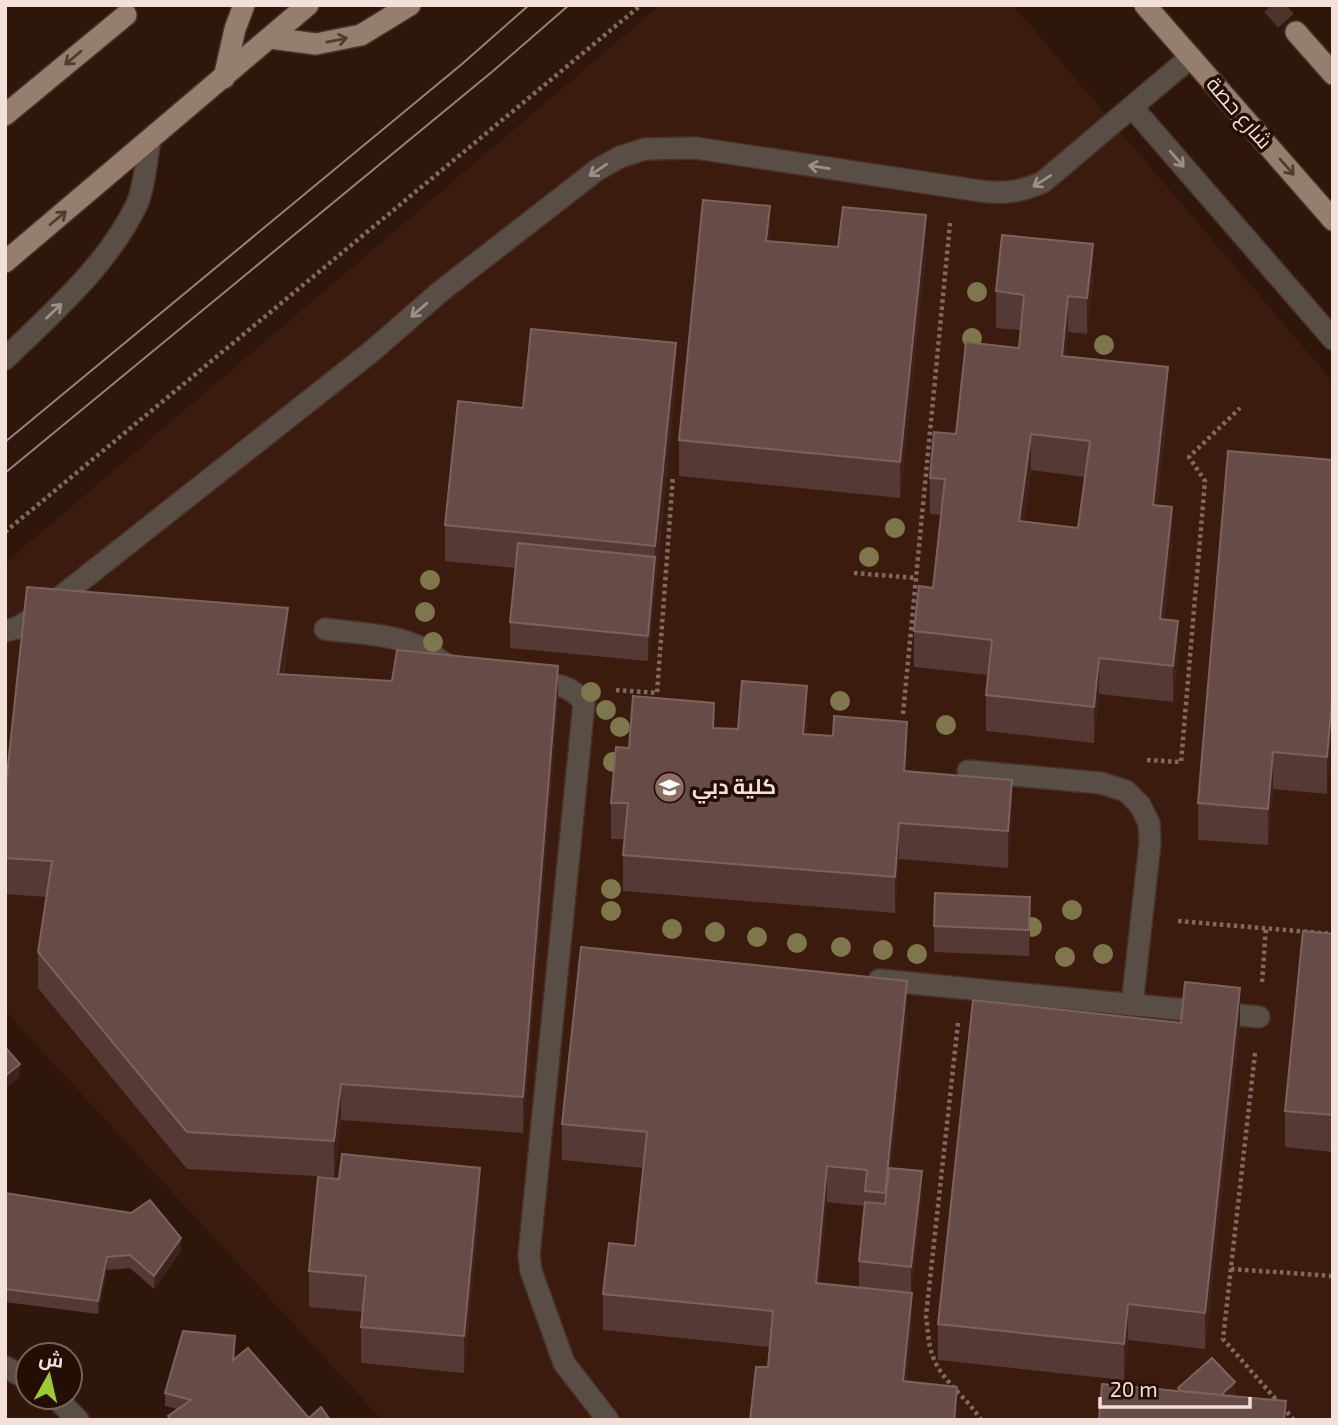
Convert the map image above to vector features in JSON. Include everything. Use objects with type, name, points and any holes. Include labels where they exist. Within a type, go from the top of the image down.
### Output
[{"type":"main road","points":[[223,78],[244,5]]},
{"type":"main road","points":[[5,262],[307,5]]},
{"type":"main road","points":[[270,38],[316,44],[361,35],[410,5]]},
{"type":"main road","name":"شارع حصة","points":[[1145,5],[1333,220]]},
{"type":"main road","points":[[5,115],[126,15]]},
{"type":"main road","points":[[1296,32],[1333,74]]},
{"type":"street","points":[[5,631],[17,628],[40,613],[371,352],[442,291],[597,170],[620,157],[646,149],[696,148],[953,188],[1001,194],[1023,191],[1043,183],[1191,57]]},
{"type":"street","points":[[1132,107],[1333,339]]},
{"type":"street","points":[[5,359],[66,300],[106,254],[138,202],[150,141]]},
{"type":"street","points":[[325,629],[404,641],[427,651],[436,660],[454,669],[474,675]]},
{"type":"street","points":[[513,680],[566,686],[578,693],[584,703],[567,949],[529,1255],[531,1271],[564,1363],[608,1420]]},
{"type":"street","points":[[968,771],[1101,783],[1126,791],[1140,804],[1149,824],[1150,843],[1132,1005]]},
{"type":"street","points":[[865,978],[1259,1017]]},
{"type":"path","points":[[5,532],[640,5]]},
{"type":"path","points":[[903,714],[953,188]]},
{"type":"path","points":[[1126,791],[1129,758],[1181,762],[1205,481],[1189,457],[1240,408]]},
{"type":"path","points":[[566,686],[657,693],[673,476]]},
{"type":"path","points":[[855,573],[916,578]]},
{"type":"path","points":[[1142,919],[1333,934]]},
{"type":"path","points":[[1266,928],[1259,1017],[1223,1339],[1294,1420]]},
{"type":"path","points":[[962,988],[926,1316],[932,1355],[947,1380],[974,1407],[981,1420]]},
{"type":"path","points":[[1231,1269],[1333,1276]]},
{"type":"shaded area","name":"كلية دبي","points":[[660,5],[1013,5],[1333,382],[1333,1420],[382,1420],[5,1011],[5,563]]},
{"type":"building","points":[[703,200],[770,206],[766,241],[838,247],[843,207],[926,215],[900,462],[679,440]]},
{"type":"building","points":[[1002,235],[1093,244],[1087,298],[1068,296],[1062,356],[1168,367],[1153,505],[1172,507],[1160,619],[1178,621],[1173,666],[1099,658],[1094,707],[986,695],[992,640],[914,631],[919,586],[933,588],[945,479],[930,478],[934,432],[956,434],[966,342],[1019,348],[1024,295],[996,291]],"holes":[[[1031,434],[1090,441],[1078,528],[1019,521]]]},
{"type":"building","points":[[531,329],[676,343],[655,546],[445,525],[458,401],[523,408]]},
{"type":"building","points":[[1228,451],[1333,460],[1333,688],[1327,757],[1273,752],[1268,809],[1198,803]]},
{"type":"building","points":[[518,543],[655,557],[648,636],[510,622]]},
{"type":"building","points":[[27,587],[288,608],[278,674],[392,681],[397,650],[558,666],[523,1097],[341,1084],[334,1141],[187,1132],[38,952],[52,861],[5,858],[5,794]]},
{"type":"building","points":[[742,681],[807,686],[803,734],[833,736],[834,716],[907,722],[904,771],[1012,780],[1008,831],[899,823],[895,877],[623,855],[628,803],[611,803],[616,747],[629,748],[633,696],[714,703],[713,728],[738,729]]},
{"type":"building","points":[[935,893],[1030,897],[1029,930],[934,926]]},
{"type":"building","points":[[1303,931],[1333,934],[1333,1115],[1285,1111]]},
{"type":"building","points":[[581,947],[907,981],[885,1193],[865,1191],[867,1170],[827,1166],[816,1283],[912,1293],[903,1381],[957,1387],[954,1420],[750,1420],[756,1367],[768,1367],[773,1311],[603,1294],[609,1243],[635,1246],[647,1132],[562,1124]]},
{"type":"building","points":[[1185,982],[1240,988],[1205,1313],[1128,1304],[1124,1344],[938,1324],[973,1000],[1181,1023]]},
{"type":"building","points":[[5,1047],[20,1064],[5,1076]]},
{"type":"building","points":[[342,1154],[480,1168],[464,1336],[361,1327],[366,1276],[309,1271],[318,1177],[339,1179]]},
{"type":"building","points":[[889,1168],[922,1171],[911,1267],[859,1261],[865,1202],[885,1204]]},
{"type":"building","points":[[5,1193],[131,1213],[150,1200],[181,1238],[154,1276],[130,1255],[107,1257],[98,1301],[5,1289]]},
{"type":"building","points":[[183,1331],[235,1336],[233,1360],[248,1348],[309,1418],[321,1407],[330,1420],[172,1420],[168,1416],[191,1400],[165,1393]]},
{"type":"building","points":[[1212,1358],[1235,1382],[1221,1395],[1181,1391],[1178,1388]]},
{"type":"building","points":[[1102,1384],[1286,1401],[1284,1420],[1099,1420]]},
{"type":"tunnel","points":[[1272,5],[1296,32]]},
{"type":"tram line","points":[[5,442],[462,64],[529,5]]},
{"type":"tram line","points":[[5,473],[493,71],[569,5]]},
{"type":"place","name":"كلية دبي","points":[[669,787]]}]
